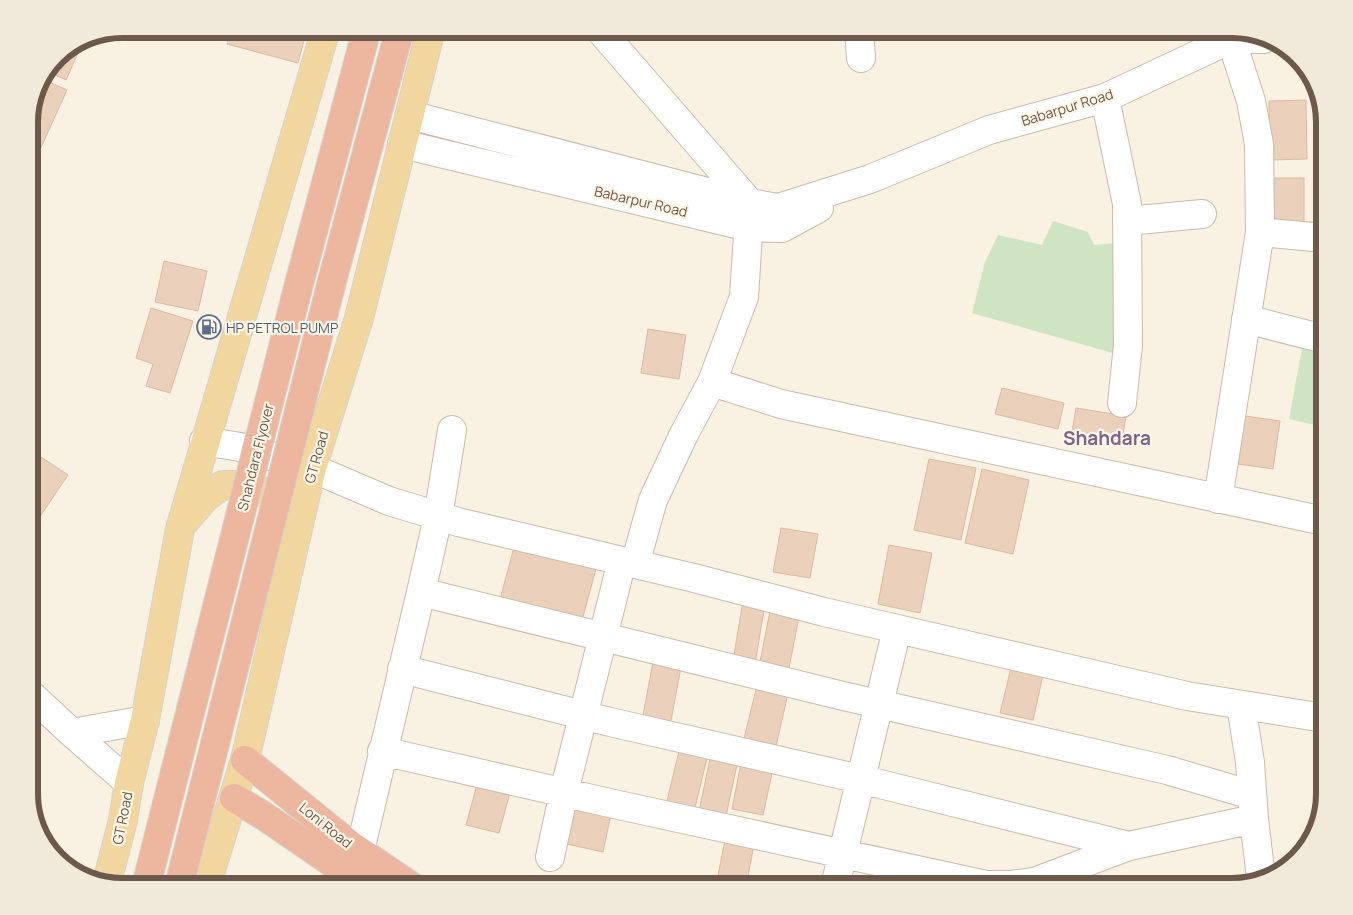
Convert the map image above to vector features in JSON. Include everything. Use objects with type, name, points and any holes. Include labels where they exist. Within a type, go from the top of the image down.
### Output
[{"type":"highway","name":"Shahdara Flyover","points":[[148,878],[297,294],[365,38]]},
{"type":"highway","points":[[182,878],[331,285],[398,38]]},
{"type":"highway","name":"Loni Road","points":[[245,760],[360,852],[399,878]]},
{"type":"highway","name":"Loni Road","points":[[234,798],[264,816],[354,878]]},
{"type":"main road","name":"GT Road","points":[[108,876],[145,720],[180,529],[204,441],[323,38]]},
{"type":"main road","name":"GT Road","points":[[208,878],[245,760],[312,468],[359,318],[429,38]]},
{"type":"main road","points":[[180,529],[188,516],[206,497],[223,486],[250,485],[276,499],[297,531]]},
{"type":"street","points":[[550,857],[564,792],[603,637],[629,562],[654,500],[684,434],[712,382],[744,297],[749,215],[606,38]]},
{"type":"street","points":[[860,38],[862,58]]},
{"type":"street","points":[[1218,499],[1260,232],[1259,144],[1251,101],[1231,39]]},
{"type":"street","name":"Babarpur Road","points":[[402,144],[749,215],[778,208],[870,179],[989,130],[1105,98],[1231,39],[1242,39]]},
{"type":"street","points":[[1105,98],[1127,204],[1128,345],[1122,403]]},
{"type":"street","name":"Babarpur Road","points":[[410,115],[749,215]]},
{"type":"street","points":[[1127,221],[1202,214]]},
{"type":"street","points":[[1260,232],[1316,237]]},
{"type":"street","points":[[1246,319],[1316,337]]},
{"type":"street","points":[[712,382],[781,404],[1316,519]]},
{"type":"street","points":[[360,852],[438,517],[452,430]]},
{"type":"street","points":[[204,441],[240,447],[312,468],[389,501],[438,517],[1187,696],[1316,717]]},
{"type":"street","points":[[421,592],[878,704],[1167,770],[1253,807]]},
{"type":"street","points":[[837,878],[897,628]]},
{"type":"street","points":[[402,668],[584,715],[860,779],[1129,846]]},
{"type":"street","points":[[38,701],[129,783]]},
{"type":"street","points":[[1241,705],[1250,762],[1260,872]]},
{"type":"street","points":[[72,733],[145,720]]},
{"type":"street","points":[[382,751],[954,878]]},
{"type":"street","points":[[1045,878],[1129,846],[1253,807]]},
{"type":"green space","points":[[1053,221],[1088,232],[1094,245],[1119,243],[1120,355],[972,313],[985,262],[998,235],[1042,245]]},
{"type":"green space","points":[[1302,349],[1316,352],[1316,425],[1289,419]]},
{"type":"building","points":[[229,38],[305,38],[298,63],[227,44]]},
{"type":"building","points":[[78,50],[79,51],[66,80],[53,74],[62,62]]},
{"type":"building","points":[[48,82],[67,90],[38,154],[38,116],[40,100],[44,89]]},
{"type":"building","points":[[1306,100],[1307,159],[1270,160],[1269,101]]},
{"type":"building","points":[[1272,178],[1304,178],[1304,224],[1272,224]]},
{"type":"building","points":[[164,261],[207,271],[198,311],[155,302]]},
{"type":"building","points":[[151,308],[193,321],[170,393],[146,386],[153,364],[136,358]]},
{"type":"building","points":[[648,329],[686,335],[679,379],[641,373]]},
{"type":"building","points":[[1002,388],[1064,403],[1058,429],[995,414]]},
{"type":"building","points":[[1076,408],[1126,416],[1122,441],[1072,432]]},
{"type":"building","points":[[1238,415],[1280,421],[1273,469],[1231,463]]},
{"type":"building","points":[[38,455],[68,475],[38,520]]},
{"type":"building","points":[[929,459],[976,468],[961,540],[914,530]]},
{"type":"building","points":[[982,469],[1029,480],[1013,554],[965,543]]},
{"type":"building","points":[[781,528],[818,534],[810,578],[773,572]]},
{"type":"building","points":[[517,536],[599,558],[581,624],[499,603]]},
{"type":"building","points":[[889,545],[932,553],[920,613],[878,604]]},
{"type":"building","points":[[743,601],[765,604],[755,664],[733,661]]},
{"type":"building","points":[[771,606],[800,612],[787,678],[758,672]]},
{"type":"building","points":[[653,662],[681,667],[669,731],[641,726]]},
{"type":"building","points":[[1012,664],[1044,671],[1033,720],[1000,713]]},
{"type":"building","points":[[758,681],[789,689],[774,755],[742,747]]},
{"type":"building","points":[[680,747],[708,754],[693,816],[665,809]]},
{"type":"building","points":[[711,754],[738,760],[725,821],[698,816]]},
{"type":"building","points":[[742,758],[774,764],[763,815],[732,809]]},
{"type":"building","points":[[479,777],[512,785],[499,833],[466,825]]},
{"type":"building","points":[[575,807],[611,814],[603,852],[567,844]]},
{"type":"building","points":[[725,840],[754,845],[748,878],[718,878]]},
{"type":"place","name":"HP PETROL PUMP","points":[[209,327]]},
{"type":"district","name":"Shahdara","points":[[1107,438]]}]
